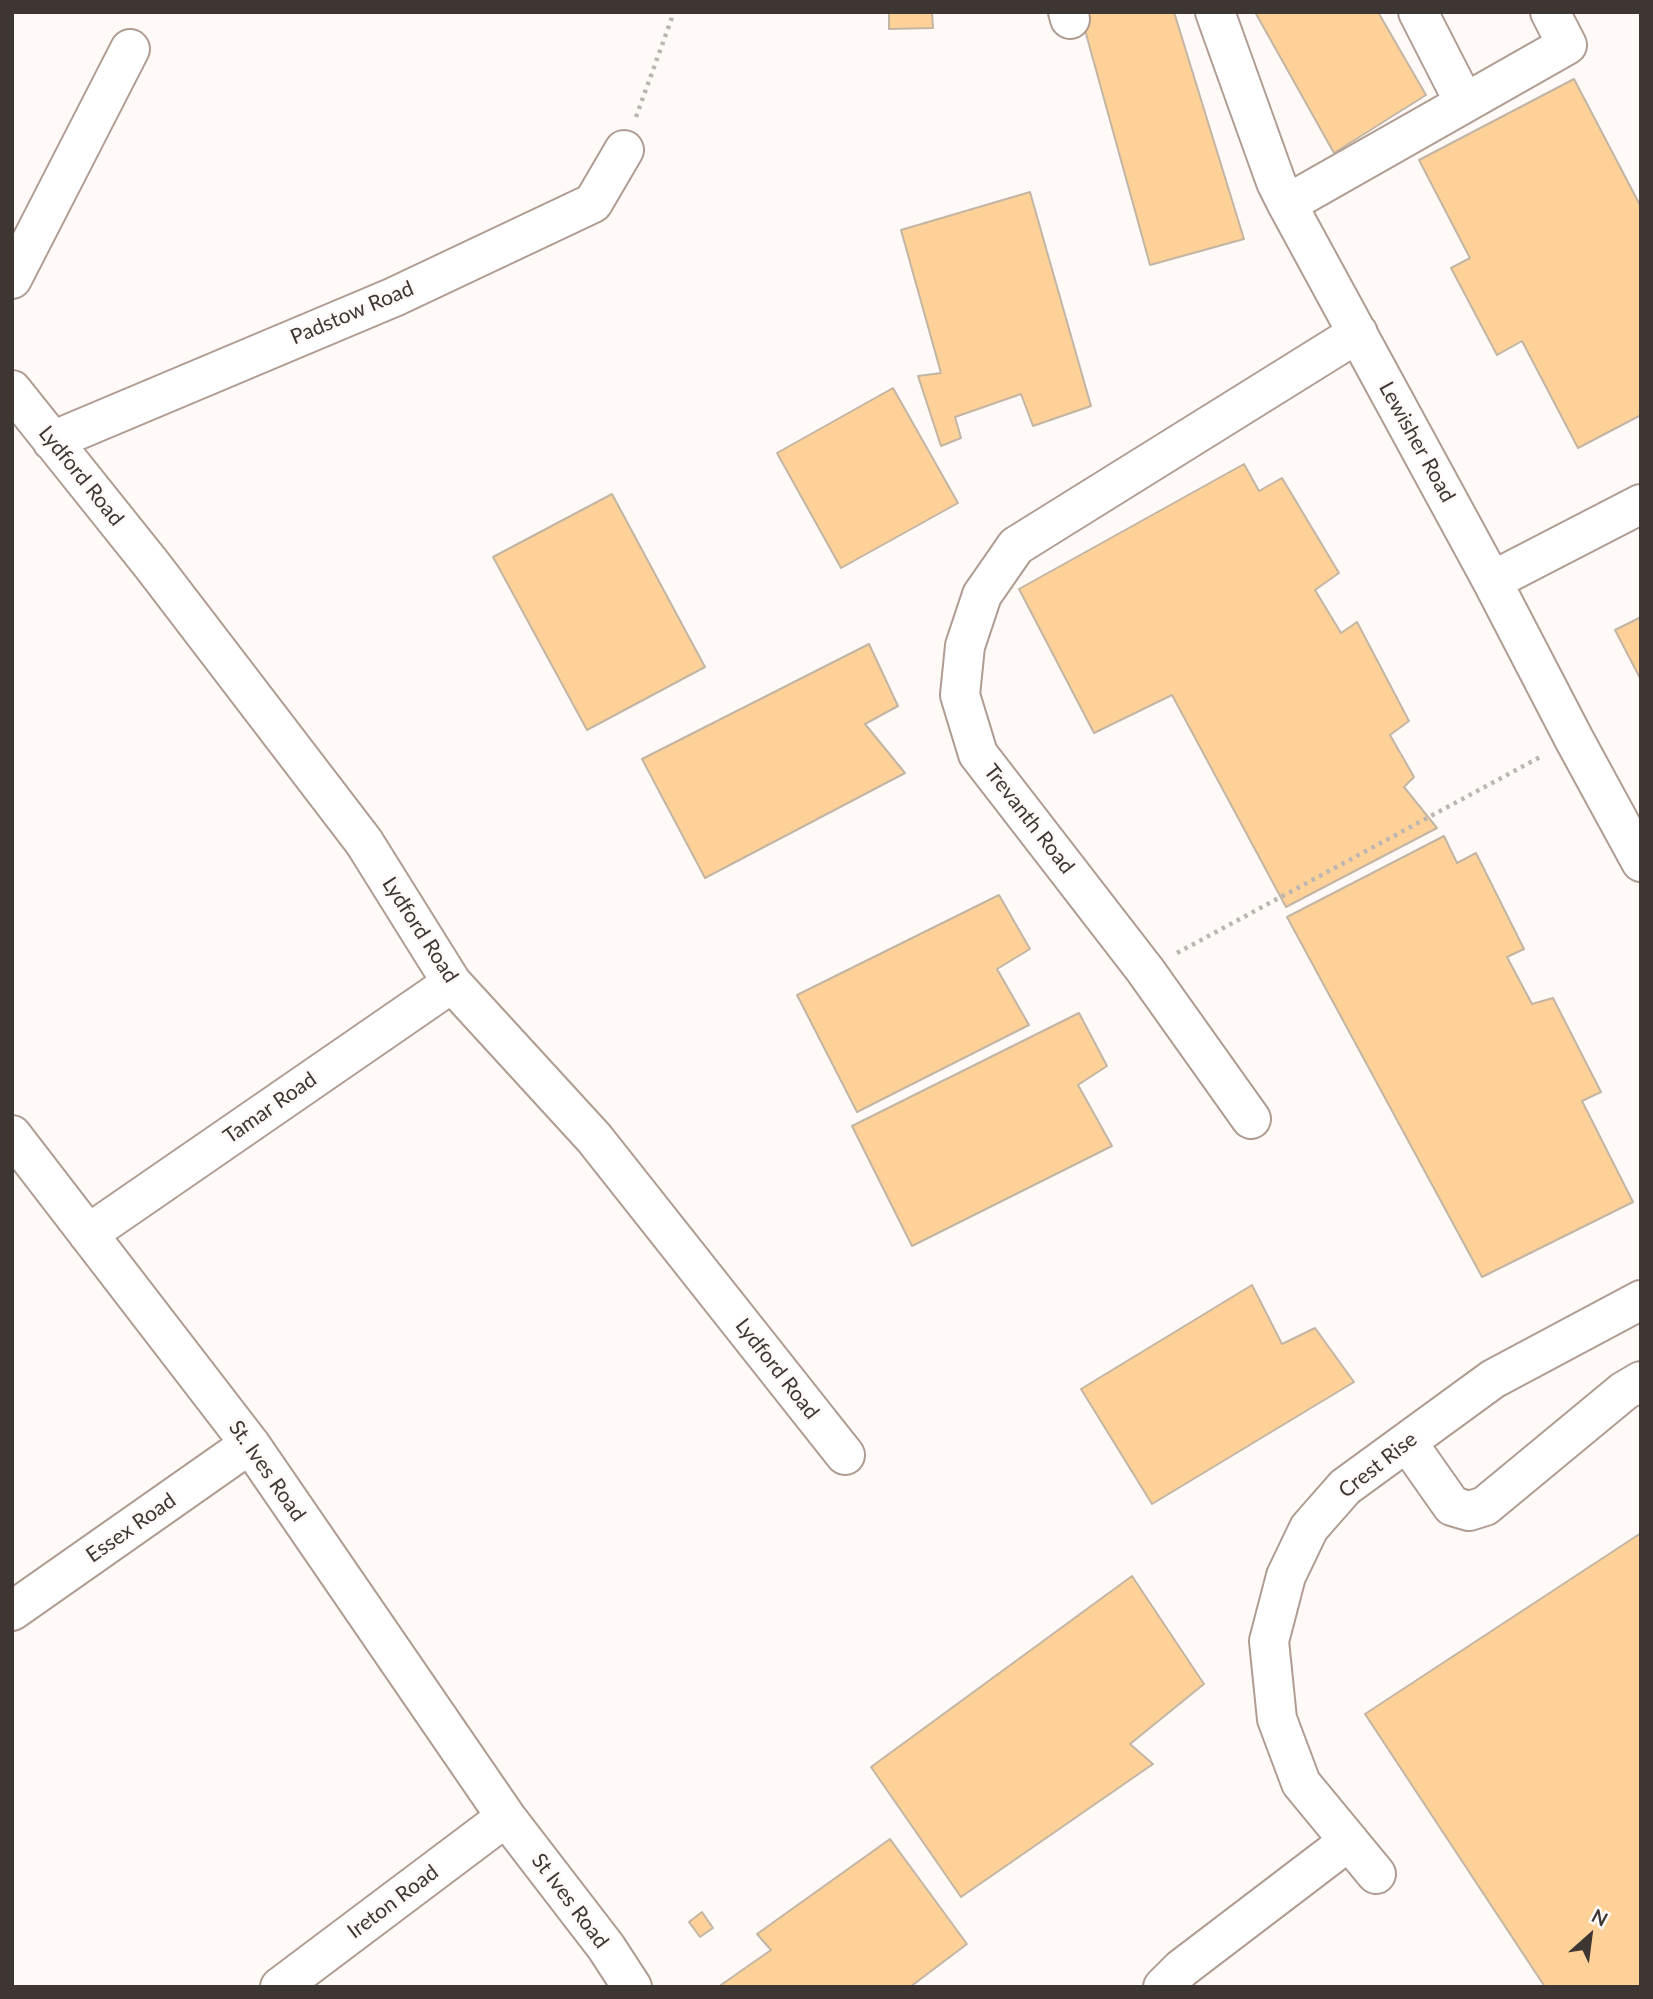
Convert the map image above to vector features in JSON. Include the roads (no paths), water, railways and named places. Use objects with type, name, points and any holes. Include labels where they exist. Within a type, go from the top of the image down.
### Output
[{"type":"street","name":"Lewisher Road","points":[[1215,12],[1276,182],[1287,204],[1492,580],[1641,862]]},
{"type":"street","points":[[1418,12],[1464,102]]},
{"type":"street","points":[[1287,204],[1567,44],[1550,12]]},
{"type":"street","points":[[12,279],[130,49]]},
{"type":"street","name":"Padstow Road","points":[[52,441],[394,297],[593,203],[624,150]]},
{"type":"street","name":"Trevanth Road","points":[[1251,1119],[1146,970],[978,754],[960,695],[965,646],[982,595],[1016,546],[1358,333]]},
{"type":"street","name":"Lydford Road","points":[[12,390],[152,565],[364,842],[452,983],[594,1138],[845,1455]]},
{"type":"street","points":[[1492,580],[1641,504]]},
{"type":"street","name":"Tamar Road","points":[[88,1234],[452,983]]},
{"type":"street","name":"St. Ives Road","points":[[12,1135],[250,1444],[506,1817]]},
{"type":"street","name":"Crest Rise","points":[[1376,1874],[1301,1783],[1277,1719],[1269,1640],[1286,1576],[1309,1528],[1345,1487],[1493,1379],[1641,1300]]},
{"type":"street","points":[[1407,1442],[1452,1506],[1469,1511],[1485,1506],[1623,1391],[1641,1381]]},
{"type":"street","name":"Essex Road","points":[[12,1611],[250,1444]]},
{"type":"street","name":"Ireton Road","points":[[280,1987],[506,1817]]},
{"type":"street","name":"St Ives Road","points":[[506,1817],[606,1947],[632,1987]]},
{"type":"street","points":[[1163,1987],[1181,1969],[1349,1841]]}]
